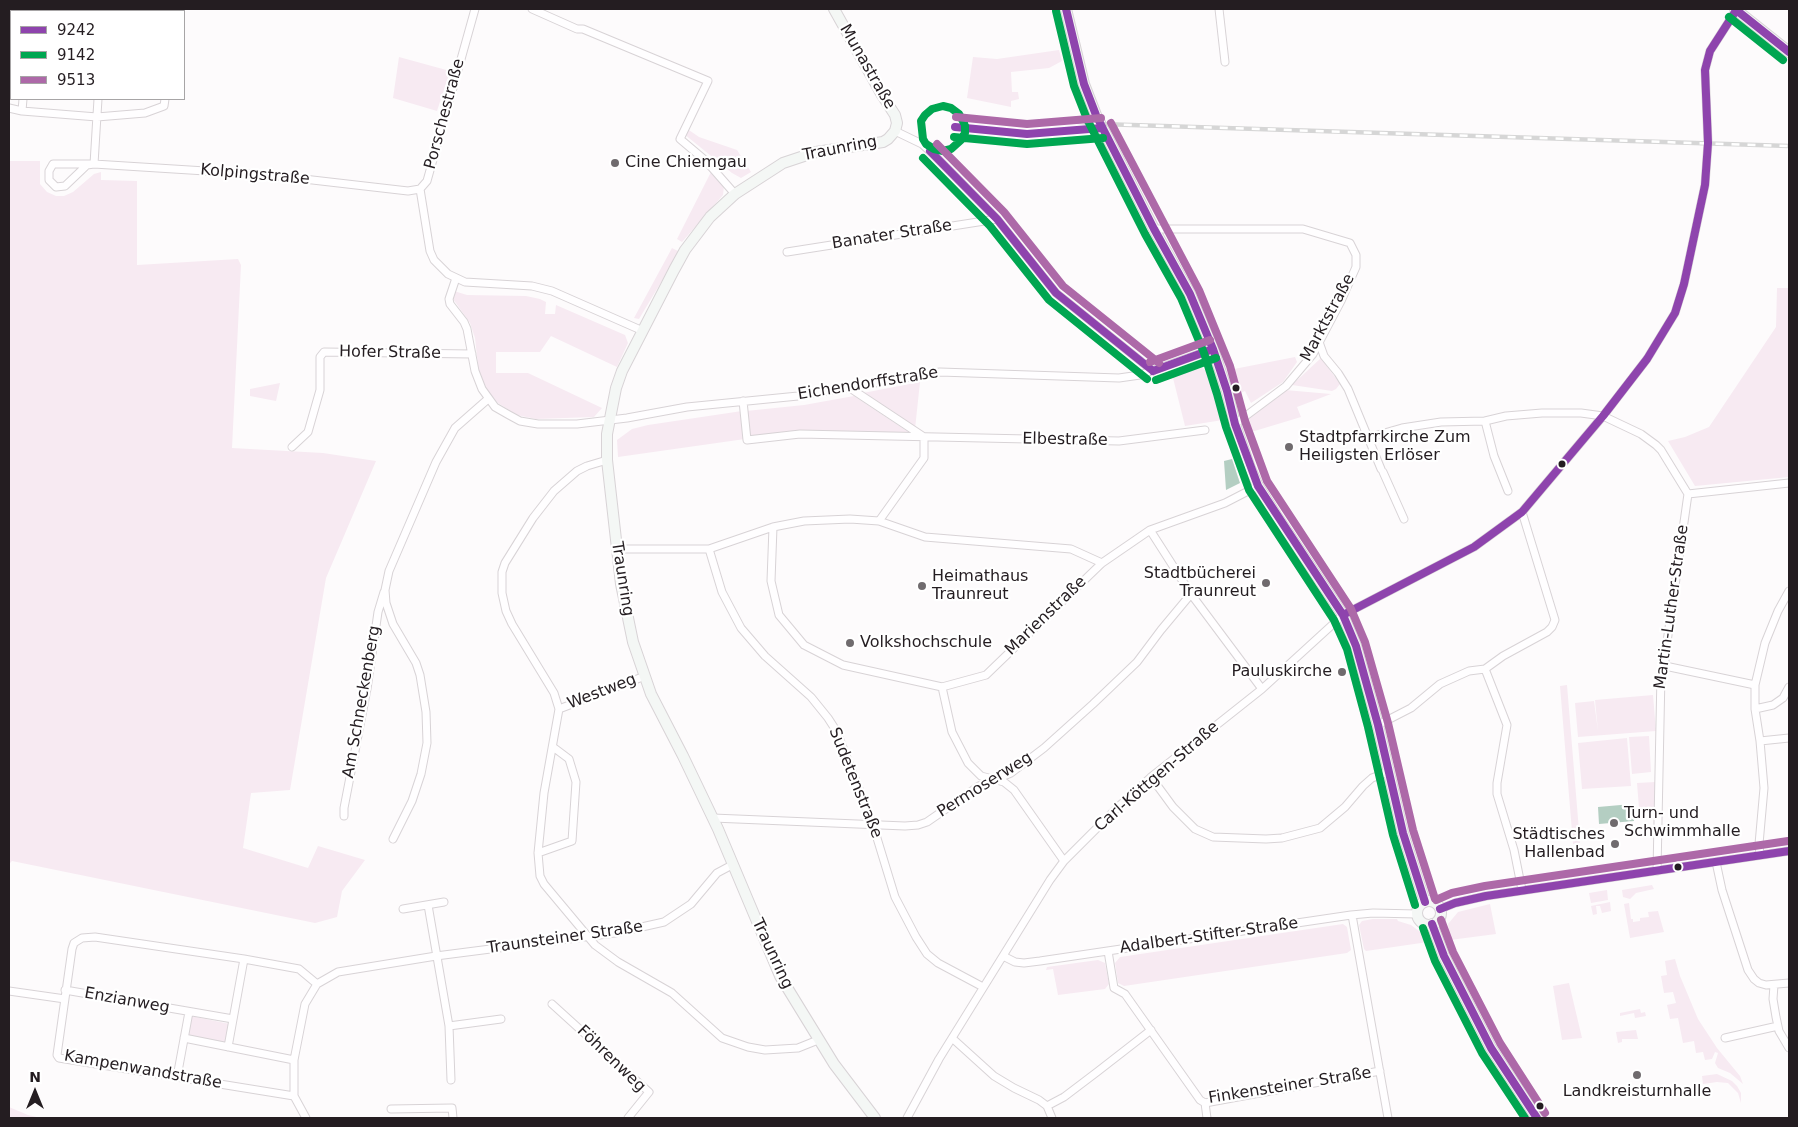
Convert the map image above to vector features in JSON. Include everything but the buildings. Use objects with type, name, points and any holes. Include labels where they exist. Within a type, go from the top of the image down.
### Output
[{"type":"street","name":"Porschestraße","points":[[475,9],[427,181],[420,189],[430,251],[440,268],[456,278],[476,284],[532,286],[552,291],[642,331]]},
{"type":"street","points":[[532,9],[708,80],[680,140],[706,161],[734,194]]},
{"type":"street","name":"Munastraße","points":[[834,9],[895,115],[897,123],[895,131],[922,144],[997,219],[1056,293],[1153,371]]},
{"type":"street","points":[[1066,9],[1084,84],[1096,115],[1154,229],[1190,294],[1214,348],[1235,424],[1258,486],[1343,615],[1361,660],[1403,833],[1425,902]]},
{"type":"street","points":[[1219,9],[1225,62]]},
{"type":"street","points":[[1736,9],[1789,52]]},
{"type":"street","name":"Carl-Köttgen-Straße","points":[[907,1118],[983,987],[1050,880],[1064,861],[1118,806],[1151,777],[1262,689],[1343,615],[1474,547],[1522,512],[1603,416],[1647,359],[1675,313],[1691,256],[1705,185],[1708,143],[1705,70],[1710,52],[1736,9]]},
{"type":"street","points":[[22,111],[23,100]]},
{"type":"street","points":[[92,164],[98,100]]},
{"type":"street","points":[[9,108],[22,111],[97,117],[145,113],[164,106],[165,100]]},
{"type":"street","name":"Traunring","points":[[875,1118],[818,1040],[774,964],[712,818],[651,694],[633,642],[621,584],[607,460],[607,434],[616,388],[622,371],[685,250],[710,218],[734,194],[764,174],[798,157],[830,149],[878,143],[888,139],[895,131]]},
{"type":"street","name":"Kolpingstraße","points":[[92,164],[65,186],[56,187],[49,180],[49,171],[56,162],[92,164],[269,175],[408,191],[420,189]]},
{"type":"street","name":"Banater Straße","points":[[787,252],[997,219]]},
{"type":"street","name":"Marktstraße","points":[[1154,229],[1303,229],[1350,243],[1356,254],[1356,267],[1313,354],[1286,386],[1235,424]]},
{"type":"street","points":[[456,278],[449,299],[450,304],[468,329],[475,371],[488,399],[495,407],[520,421],[538,424],[570,424],[609,420]]},
{"type":"street","points":[[1319,342],[1324,356],[1348,389],[1367,438],[1404,518]]},
{"type":"street","name":"Eichendorffstraße","points":[[609,420],[688,407],[798,396],[940,372],[1097,379],[1140,376],[1214,348]]},
{"type":"street","name":"Hofer Straße","points":[[292,448],[308,432],[320,390],[320,357],[324,352],[472,354]]},
{"type":"street","points":[[850,388],[924,437],[924,458],[878,521]]},
{"type":"street","name":"Am Schneckenberg","points":[[344,816],[367,689],[378,612],[389,572],[436,462],[455,428],[488,399]]},
{"type":"street","name":"Elbestraße","points":[[743,401],[747,440],[800,434],[1118,441],[1205,430]]},
{"type":"street","points":[[1367,438],[1402,428],[1441,422],[1484,420],[1542,413],[1603,416],[1641,434],[1656,444],[1688,494],[1789,483]]},
{"type":"street","points":[[1484,420],[1494,456],[1508,491]]},
{"type":"street","points":[[607,460],[577,471],[554,491],[533,518],[505,563],[502,572],[502,593],[509,617],[554,693],[560,709],[544,794],[538,853],[538,867],[544,884],[601,950],[672,993],[722,1038],[748,1047],[771,1050],[798,1048],[818,1040]]},
{"type":"street","name":"Marienstraße","points":[[773,527],[771,581],[779,615],[804,645],[843,666],[942,687],[986,675],[1102,563],[1150,530],[1225,502],[1258,486]]},
{"type":"street","name":"Martin-Luther-Straße","points":[[1657,871],[1660,674],[1665,666],[1688,494]]},
{"type":"street","points":[[1378,726],[1411,708],[1440,684],[1469,671],[1485,669],[1503,656],[1547,632],[1552,627],[1555,620],[1522,512]]},
{"type":"street","points":[[616,549],[710,549],[773,527],[804,522],[850,519],[878,521],[925,537],[1071,549],[1102,563]]},
{"type":"street","points":[[1150,530],[1191,594],[1262,689]]},
{"type":"street","name":"Sudetenstraße","points":[[710,549],[722,592],[740,628],[765,656],[811,697],[837,732],[873,825],[896,897],[916,938],[927,954],[938,963],[983,987]]},
{"type":"street","points":[[385,590],[386,603],[393,624],[416,663],[420,675],[426,712],[427,743],[422,774],[412,801],[393,839]]},
{"type":"street","points":[[1760,856],[1759,844],[1764,788],[1755,709],[1755,685],[1765,643],[1778,611],[1789,591]]},
{"type":"street","name":"Permoserweg","points":[[712,818],[905,826],[927,822],[979,786],[1011,773],[1044,748],[1137,662],[1160,630],[1191,594]]},
{"type":"street","points":[[1665,666],[1755,685]]},
{"type":"street","points":[[1485,669],[1508,725],[1497,783],[1497,794],[1514,850],[1522,890]]},
{"type":"street","name":"Westweg","points":[[560,709],[645,676]]},
{"type":"street","points":[[942,687],[952,732],[968,763],[981,776],[1009,785],[1014,790],[1064,861]]},
{"type":"street","points":[[1755,709],[1773,705],[1783,698],[1789,687]]},
{"type":"street","points":[[1760,741],[1789,738]]},
{"type":"street","points":[[538,853],[572,841],[576,782],[569,759],[553,748]]},
{"type":"street","points":[[1151,777],[1172,807],[1195,829],[1213,837],[1244,840],[1282,838],[1320,828],[1345,807],[1372,778],[1388,772]]},
{"type":"street","points":[[1440,908],[1467,900],[1522,890],[1789,851]]},
{"type":"street","points":[[1716,862],[1722,890],[1748,970],[1759,983],[1774,985],[1789,982]]},
{"type":"street","name":"Traunsteiner Straße","points":[[306,1118],[294,1096],[294,1060],[305,1004],[318,984],[338,972],[436,956],[615,934],[664,922],[691,904],[717,873],[732,865]]},
{"type":"street","points":[[403,909],[444,902]]},
{"type":"street","points":[[1425,902],[1435,903],[1440,908],[1438,920],[1432,924],[1422,923],[1417,914],[1419,906],[1425,902]]},
{"type":"street","points":[[428,905],[448,1026],[451,1080]]},
{"type":"street","name":"Adalbert-Stifter-Straße","points":[[1003,956],[1015,962],[1024,963],[1352,915],[1373,913],[1417,914]]},
{"type":"street","points":[[1352,915],[1388,1118]]},
{"type":"street","points":[[1432,924],[1444,956],[1491,1048],[1537,1118]]},
{"type":"street","name":"Kampenwandstraße","points":[[294,1096],[59,1058],[57,1055],[72,949],[74,943],[82,938],[95,937],[299,969],[318,984]]},
{"type":"street","name":"Finkensteiner Straße","points":[[1108,951],[1114,988],[1125,994],[1200,1100],[1205,1103],[1380,1071]]},
{"type":"street","points":[[228,1047],[244,959]]},
{"type":"street","points":[[1774,985],[1773,999],[1779,1031],[1789,1048]]},
{"type":"street","name":"Enzianweg","points":[[65,990],[233,1019]]},
{"type":"street","points":[[9,991],[65,999]]},
{"type":"street","name":"Föhrenweg","points":[[552,1004],[649,1092],[628,1118]]},
{"type":"street","name":"Enzianweg","points":[[177,1078],[189,1012]]},
{"type":"street","points":[[448,1026],[501,1019]]},
{"type":"street","points":[[1725,1038],[1778,1026]]},
{"type":"street","points":[[1047,1106],[1064,1097],[1151,1030]]},
{"type":"street","points":[[184,1038],[294,1060]]},
{"type":"street","points":[[952,1038],[994,1076],[1047,1106],[1052,1118]]},
{"type":"street","points":[[1205,1103],[1207,1118]]},
{"type":"street","points":[[391,1109],[452,1108],[453,1118]]},
{"type":"shaded area","points":[[1059,50],[1062,61],[1049,68],[1011,72],[1012,92],[1018,92],[1019,99],[1011,101],[1011,107],[967,98],[973,57],[997,59]]},
{"type":"shaded area","points":[[399,57],[450,71],[437,111],[393,98]]},
{"type":"shaded area","points":[[686,128],[699,137],[737,150],[751,172],[741,178],[732,173],[684,134]]},
{"type":"shaded area","points":[[9,161],[40,161],[40,184],[47,192],[56,196],[64,196],[73,192],[94,174],[101,172],[101,180],[137,181],[137,265],[238,259],[241,265],[232,448],[323,453],[376,461],[326,578],[290,790],[251,793],[243,848],[308,868],[318,846],[365,860],[342,891],[337,917],[315,923],[12,861],[9,864]]},
{"type":"shaded area","points":[[711,172],[724,186],[723,195],[682,242],[677,239]]},
{"type":"shaded area","points":[[672,248],[678,251],[669,269],[639,319],[634,318]]},
{"type":"shaded area","points":[[1777,288],[1789,288],[1789,477],[1695,486],[1668,441],[1685,437],[1709,427],[1776,327]]},
{"type":"shaded area","points":[[454,291],[467,295],[526,296],[540,299],[546,302],[545,314],[555,314],[556,305],[625,335],[628,343],[617,367],[551,336],[540,352],[496,352],[496,373],[528,373],[602,408],[594,417],[536,419],[517,415],[498,403],[487,390],[479,375],[475,338],[470,323],[453,299]]},
{"type":"shaded area","points":[[1295,357],[1297,362],[1283,382],[1251,403],[1245,391],[1240,393],[1234,369]]},
{"type":"shaded area","points":[[1321,358],[1340,384],[1336,389],[1332,391],[1292,385]]},
{"type":"shaded area","points":[[1202,368],[1217,378],[1229,419],[1185,426],[1172,374]]},
{"type":"shaded area","points":[[920,382],[915,429],[863,393]]},
{"type":"shaded area","points":[[280,383],[276,401],[250,396],[250,389]]},
{"type":"shaded area","points":[[1285,390],[1331,394],[1297,407],[1301,417],[1248,433],[1244,420]]},
{"type":"shaded area","points":[[854,396],[913,435],[749,438],[746,411],[804,405]]},
{"type":"shaded area","points":[[742,411],[745,439],[618,457],[617,440],[632,429]]},
{"type":"shaded area","points":[[1232,459],[1240,483],[1226,490],[1224,461]]},
{"type":"shaded area","points":[[1567,685],[1580,843],[1573,844],[1560,686]]},
{"type":"shaded area","points":[[1653,695],[1656,731],[1578,737],[1575,703],[1594,701],[1598,731],[1595,700]]},
{"type":"shaded area","points":[[1649,736],[1651,772],[1632,774],[1629,737]]},
{"type":"shaded area","points":[[1627,738],[1631,786],[1582,789],[1578,743]]},
{"type":"shaded area","points":[[1655,782],[1654,815],[1647,816],[1647,808],[1639,808],[1637,783]]},
{"type":"shaded area","points":[[1632,804],[1634,821],[1599,824],[1598,807]]},
{"type":"shaded area","points":[[1652,885],[1654,889],[1636,893],[1630,899],[1623,897],[1622,890]]},
{"type":"shaded area","points":[[1607,890],[1608,900],[1591,903],[1589,893]]},
{"type":"shaded area","points":[[1610,902],[1611,911],[1602,913],[1600,906],[1596,906],[1597,914],[1593,915],[1591,906]]},
{"type":"shaded area","points":[[1629,903],[1633,922],[1640,921],[1640,918],[1649,917],[1648,912],[1658,911],[1664,932],[1630,938],[1624,904]]},
{"type":"shaded area","points":[[1490,904],[1496,934],[1450,940],[1448,924],[1458,912]]},
{"type":"shaded area","points":[[1397,919],[1411,925],[1423,934],[1428,942],[1366,951],[1359,925],[1362,921]]},
{"type":"shaded area","points":[[1343,924],[1347,927],[1351,950],[1347,953],[1124,986],[1118,983],[1115,963],[1120,957]]},
{"type":"shaded area","points":[[1675,959],[1698,1019],[1717,1048],[1740,1076],[1743,1084],[1730,1073],[1718,1068],[1715,1063],[1718,1053],[1715,1052],[1712,1059],[1705,1060],[1703,1052],[1696,1053],[1694,1041],[1683,1043],[1678,1018],[1670,1019],[1667,1005],[1676,1003],[1673,992],[1664,993],[1661,976],[1667,975],[1665,961]]},
{"type":"shaded area","points":[[1098,960],[1105,963],[1109,984],[1105,989],[1058,995],[1053,969],[1046,970],[1047,967]]},
{"type":"shaded area","points":[[1569,983],[1582,1038],[1562,1040],[1553,986]]},
{"type":"shaded area","points":[[1640,1009],[1641,1013],[1645,1012],[1646,1016],[1635,1018],[1634,1013],[1620,1016],[1620,1013]]},
{"type":"shaded area","points":[[191,1016],[230,1024],[228,1047],[190,1039],[188,1033]]},
{"type":"shaded area","points":[[1636,1030],[1638,1039],[1622,1039],[1622,1042],[1618,1043],[1616,1032]]},
{"type":"shaded area","points":[[1717,1074],[1732,1081],[1737,1086],[1741,1093],[1741,1103],[1738,1093],[1728,1083],[1703,1084],[1702,1076]]},
{"type":"shaded area","points":[[9,1107],[28,1115],[41,1118],[9,1118]]},
{"type":"railway","points":[[1060,120],[1100,124],[1789,146]]},
{"type":"transit line","name":"9242","points":[[1066,9],[1084,84],[1096,115],[1154,229],[1190,294],[1213,349],[1227,391],[1235,424],[1258,486],[1343,615],[1356,646],[1378,725],[1403,833],[1425,902]]},
{"type":"transit line","name":"9242","points":[[1735,9],[1789,52]]},
{"type":"transit line","name":"9242","points":[[1343,615],[1474,547],[1522,512],[1603,416],[1647,359],[1675,313],[1684,284],[1705,185],[1708,143],[1705,70],[1710,51],[1737,9]]},
{"type":"transit line","name":"9142","points":[[1056,11],[1074,86],[1087,119],[1145,234],[1181,298],[1204,353],[1226,427],[1249,490],[1334,620],[1347,649],[1368,727],[1393,835],[1415,905]]},
{"type":"transit line","name":"9142","points":[[1729,17],[1783,60]]},
{"type":"transit line","name":"9142","points":[[964,123],[959,114],[951,108],[943,106],[932,109],[921,121],[923,139],[926,144],[934,149],[943,151],[951,149],[961,140],[965,133],[965,126]]},
{"type":"transit line","name":"9513","points":[[956,117],[1027,124],[1101,118]]},
{"type":"transit line","name":"9513","points":[[1111,123],[1199,290],[1230,366],[1245,421],[1267,481],[1351,609],[1365,642],[1388,723],[1413,830],[1435,899]]},
{"type":"transit line","name":"9242","points":[[955,127],[1027,134],[1102,128]]},
{"type":"transit line","name":"9142","points":[[954,137],[1027,144],[1103,138]]},
{"type":"transit line","name":"9513","points":[[937,144],[1004,212],[1063,286],[1159,363]]},
{"type":"transit line","name":"9242","points":[[930,151],[997,219],[1056,293],[1153,371]]},
{"type":"transit line","name":"9142","points":[[923,158],[990,226],[1049,300],[1147,379]]},
{"type":"transit line","name":"9513","points":[[1150,362],[1210,340]]},
{"type":"transit line","name":"9242","points":[[1153,371],[1213,349]]},
{"type":"transit line","name":"9142","points":[[1156,380],[1216,358]]},
{"type":"transit line","name":"9513","points":[[1436,900],[1452,893],[1485,886],[1788,841]]},
{"type":"transit line","name":"9242","points":[[1440,909],[1455,903],[1486,896],[1789,851]]},
{"type":"transit line","name":"9513","points":[[1441,920],[1453,952],[1500,1043],[1545,1113]]},
{"type":"transit line","name":"9242","points":[[1432,924],[1444,956],[1491,1048],[1537,1118]]},
{"type":"transit line","name":"9142","points":[[1423,928],[1435,961],[1482,1053],[1525,1118]]},
{"type":"place","name":"Cine Chiemgau","points":[[615,163]]},
{"type":"place","name":"Stadtpfarrkirche Zum Heiligsten Erlöser","points":[[1289,447]]},
{"type":"place","name":"Stadtbücherei Traunreut","points":[[1266,583]]},
{"type":"place","name":"Heimathaus Traunreut","points":[[922,586]]},
{"type":"place","name":"Volkshochschule","points":[[850,643]]},
{"type":"place","name":"Pauluskirche","points":[[1342,672]]},
{"type":"place","name":"Turn- und Schwimmhalle","points":[[1614,823]]},
{"type":"place","name":"Städtisches Hallenbad","points":[[1615,844]]},
{"type":"place","name":"Landkreisturnhalle","points":[[1637,1075]]}]
